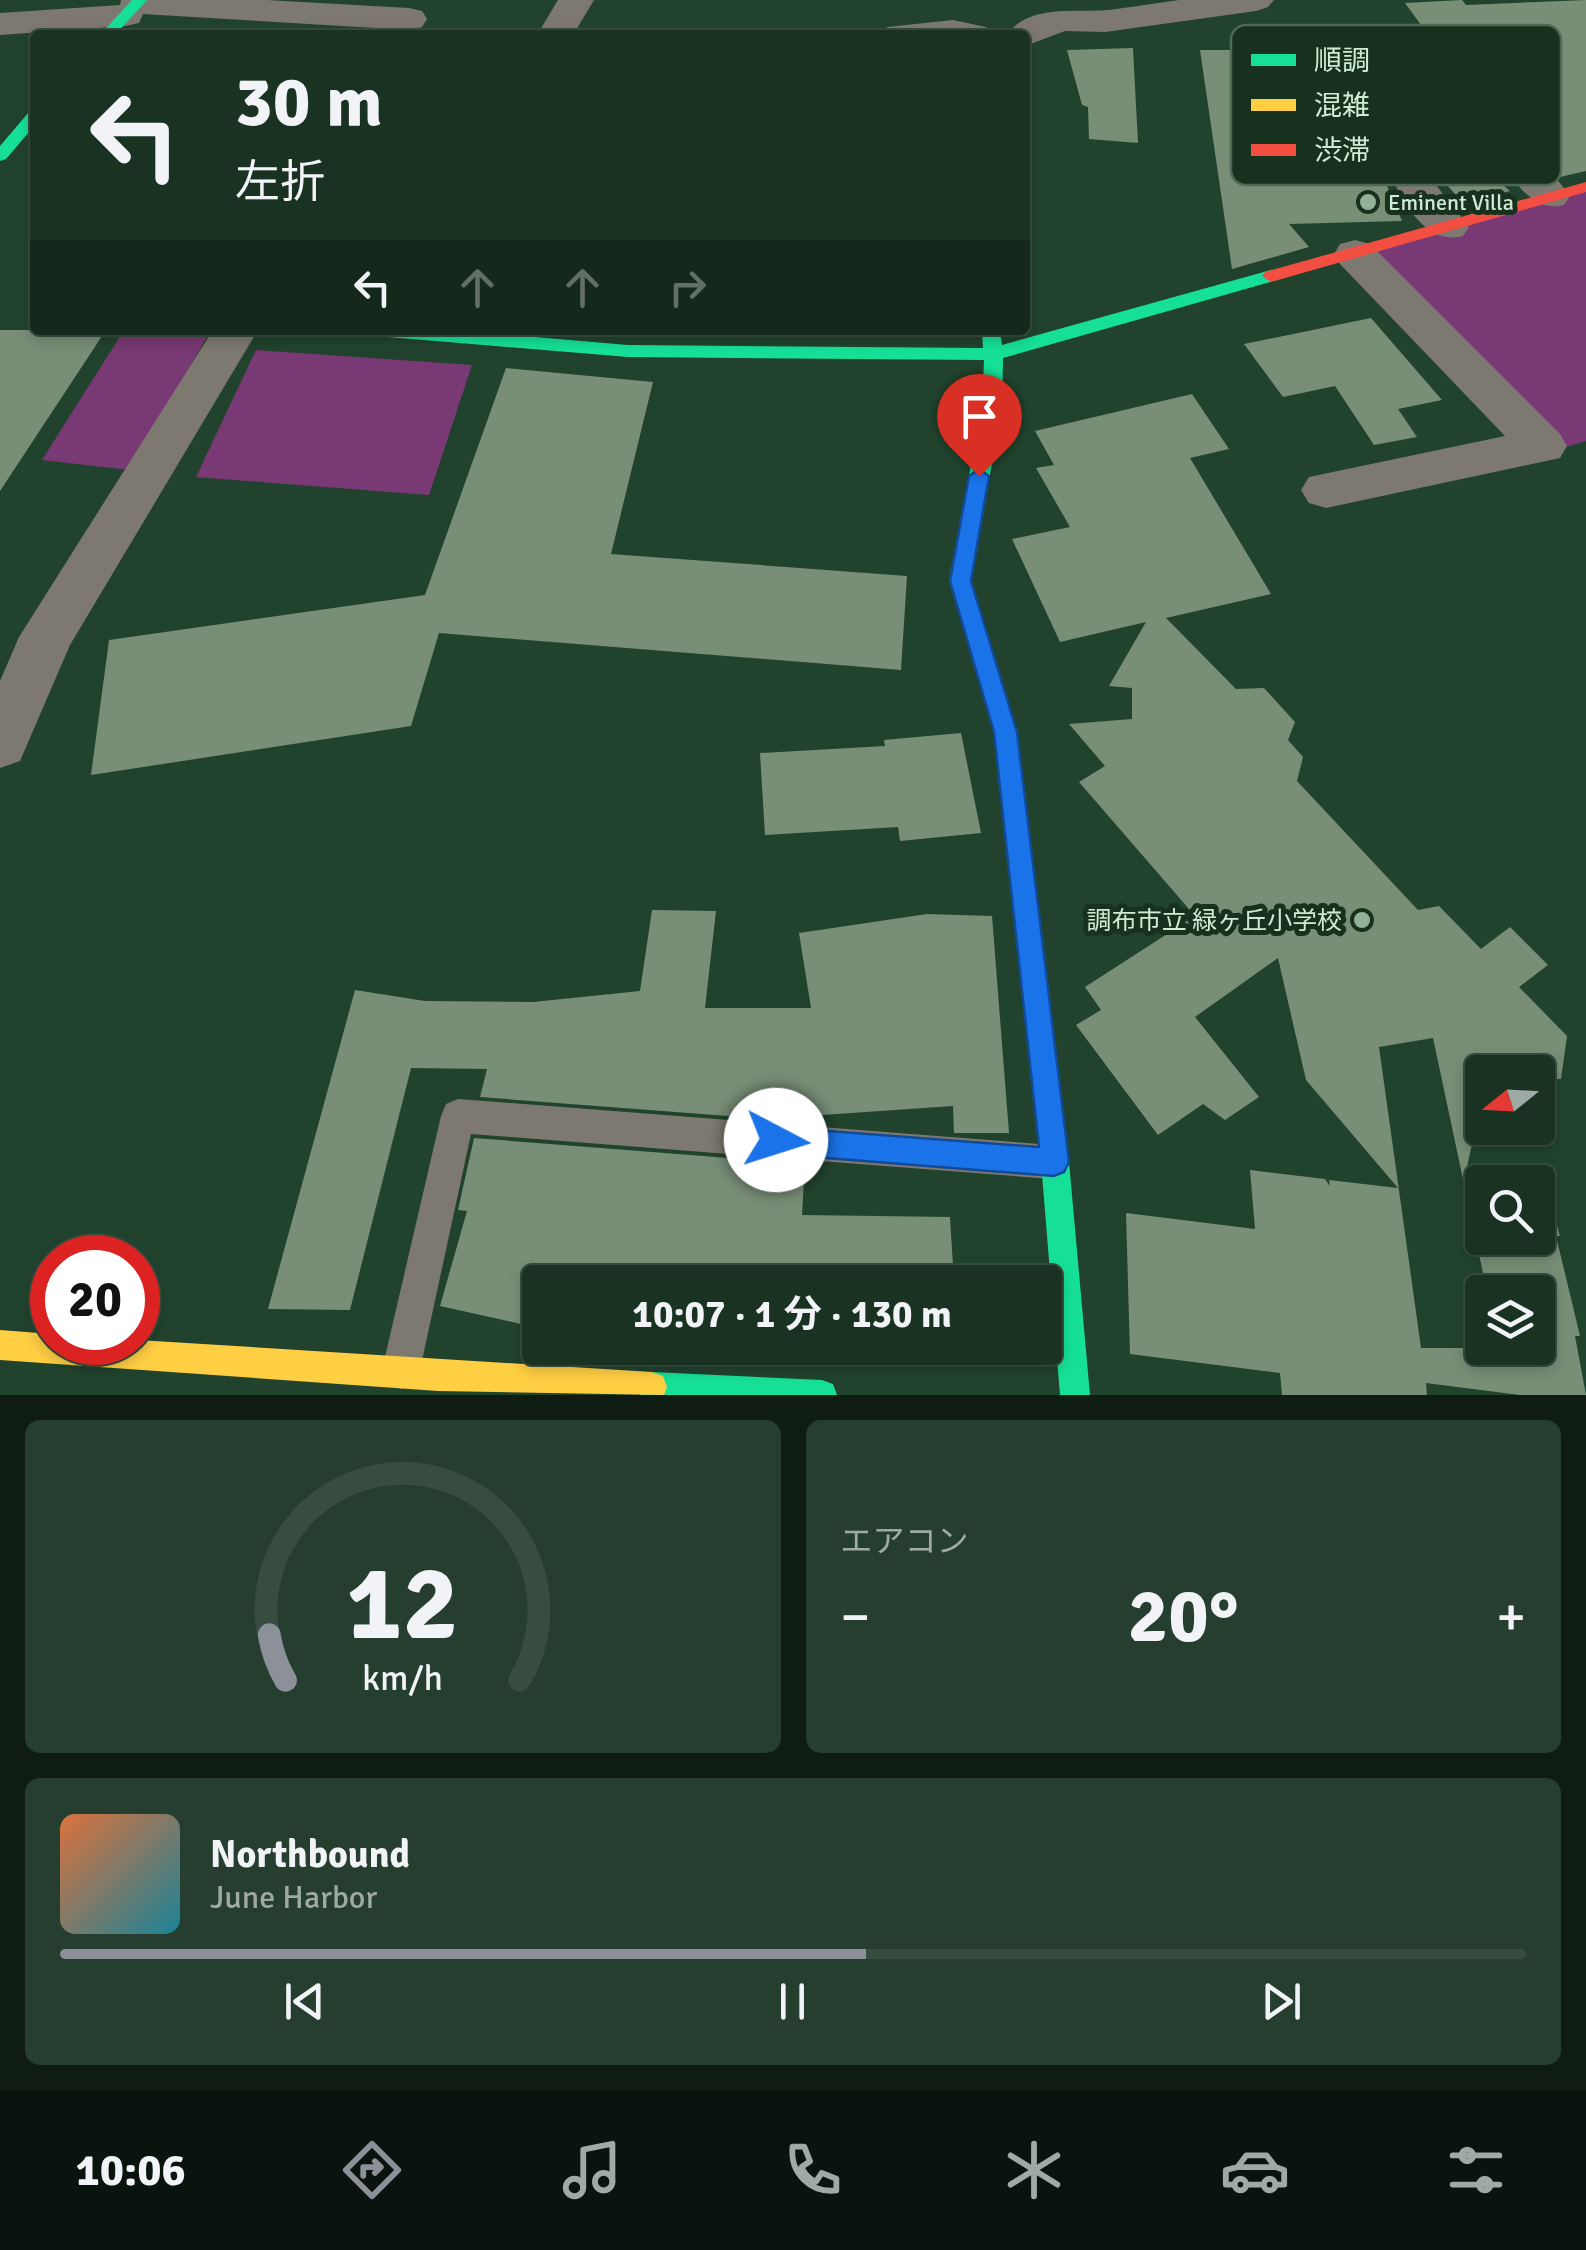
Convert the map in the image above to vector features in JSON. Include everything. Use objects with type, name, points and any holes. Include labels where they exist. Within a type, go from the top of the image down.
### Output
[{"type":"street","points":[[558,30],[576,0]]},
{"type":"street","points":[[1030,32],[1065,10],[1106,21],[1256,0]]},
{"type":"street","points":[[0,24],[127,13],[409,18]]},
{"type":"street","points":[[0,156],[30,121]]},
{"type":"street","points":[[1415,185],[1448,227]]},
{"type":"street","points":[[433,335],[628,352],[994,354],[1568,191]]},
{"type":"street","points":[[1326,490],[1543,446],[1355,254]]},
{"type":"street","points":[[0,744],[46,637],[233,335]]},
{"type":"street","points":[[992,335],[992,407],[960,581],[1006,732],[1054,1162],[1075,1395]]},
{"type":"street","points":[[0,1345],[822,1395]]},
{"type":"lane","points":[[400,1372],[458,1116],[1054,1162]]},
{"type":"shaded area","points":[[1586,187],[1586,441],[1556,450],[1355,254]]},
{"type":"shaded area","points":[[121,335],[208,335],[130,470],[42,460]]},
{"type":"shaded area","points":[[256,350],[472,365],[429,495],[196,477]]},
{"type":"building","points":[[1462,0],[1466,5],[1586,0],[1586,171],[1561,177],[1561,25],[1421,25],[1405,3]]},
{"type":"building","points":[[1133,48],[1138,143],[1089,139],[1088,107],[1082,105],[1067,50]]},
{"type":"building","points":[[1200,50],[1231,50],[1231,185],[1387,185],[1402,221],[1289,224],[1309,247],[1232,269]]},
{"type":"building","points":[[1447,185],[1513,185],[1504,186],[1510,191],[1464,204]]},
{"type":"building","points":[[1371,318],[1442,400],[1398,409],[1417,437],[1374,445],[1335,386],[1283,397],[1244,344]]},
{"type":"building","points":[[0,330],[30,330],[30,335],[103,335],[0,491]]},
{"type":"building","points":[[506,368],[653,382],[611,554],[907,576],[901,670],[439,633],[411,726],[91,775],[109,640],[425,595]]},
{"type":"building","points":[[1192,394],[1229,449],[1190,458],[1271,594],[1166,618],[1236,689],[1264,688],[1295,722],[1288,740],[1303,757],[1297,781],[1418,910],[1439,906],[1481,949],[1510,927],[1548,965],[1519,987],[1567,1036],[1561,1079],[1555,1079],[1555,1055],[1465,1055],[1465,1145],[1472,1145],[1465,1165],[1465,1189],[1433,1038],[1379,1047],[1421,1348],[1465,1348],[1465,1365],[1555,1365],[1555,1275],[1483,1275],[1479,1255],[1555,1255],[1555,1219],[1580,1336],[1575,1336],[1586,1395],[1520,1395],[1426,1383],[1427,1395],[1282,1395],[1280,1373],[1130,1354],[1126,1213],[1255,1229],[1250,1170],[1325,1179],[1330,1186],[1329,1180],[1398,1188],[1306,1080],[1278,958],[1195,1017],[1259,1097],[1225,1120],[1203,1104],[1158,1135],[1076,1025],[1101,1010],[1085,987],[1195,916],[1079,782],[1105,766],[1069,724],[1132,719],[1132,688],[1109,686],[1146,622],[1060,642],[1012,539],[1070,527],[1036,468],[1054,465],[1035,431]]},
{"type":"building","points":[[961,733],[981,833],[900,841],[898,827],[765,835],[760,753],[885,746],[884,740]]},
{"type":"building","points":[[652,910],[716,911],[705,1008],[811,1008],[799,933],[927,914],[992,916],[1009,1133],[954,1133],[953,1106],[808,1116],[808,1122],[480,1097],[487,1069],[411,1068],[350,1310],[268,1309],[355,990],[425,1001],[533,1002],[640,991]]},
{"type":"building","points":[[474,1138],[805,1164],[802,1215],[950,1217],[953,1265],[522,1265],[521,1324],[440,1306],[467,1211],[458,1210]]},
{"type":"traffic: fast","points":[[112,30],[140,0]]},
{"type":"traffic: fast","points":[[0,156],[30,121]]},
{"type":"traffic: fast","points":[[436,335],[628,351],[994,354],[1271,276]]},
{"type":"traffic: fast","points":[[991,335],[995,375],[992,407],[960,581],[1006,732],[1055,1162],[1075,1395]]},
{"type":"traffic: fast","points":[[652,1387],[822,1395]]},
{"type":"traffic: slow","points":[[0,1345],[652,1387]]},
{"type":"traffic: jam","points":[[1271,276],[1586,187]]},
{"type":"place","name":"Eminent Villa","points":[[1368,202]]},
{"type":"place","name":"調布市立 緑ヶ丘小学校","points":[[1362,920]]},
{"type":"route","points":[[776,1140],[1054,1162],[1006,732],[960,581],[979,476]]}]
